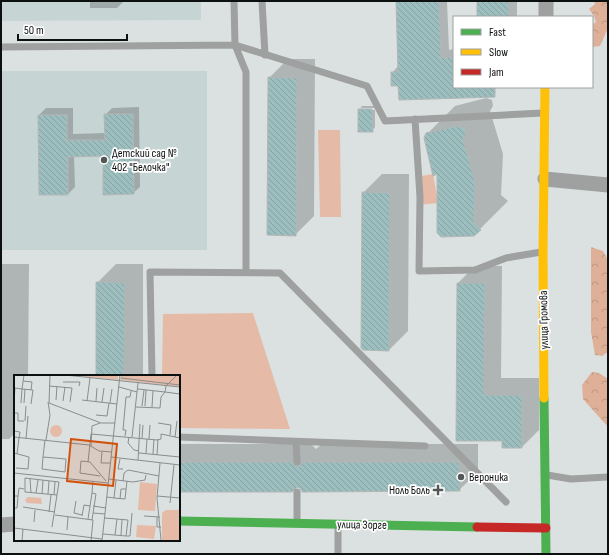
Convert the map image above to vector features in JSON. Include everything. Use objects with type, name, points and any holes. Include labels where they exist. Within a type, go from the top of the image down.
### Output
[{"type":"street","points":[[546,1],[546,16]]},
{"type":"street","name":"улица Громова","points":[[545,88],[543,252],[546,554]]},
{"type":"street","points":[[545,179],[608,185]]},
{"type":"street","name":"улица Зорге","points":[[180,521],[546,528]]},
{"type":"street","points":[[1,525],[14,524]]},
{"type":"lane","points":[[234,1],[235,45],[246,72],[246,271]]},
{"type":"lane","points":[[262,1],[265,55]]},
{"type":"lane","points":[[1,47],[235,45],[367,86],[385,121],[545,113]]},
{"type":"lane","points":[[415,119],[420,197],[419,271],[475,270],[506,258],[543,252]]},
{"type":"lane","points":[[152,375],[150,272],[246,271],[280,273],[506,502]]},
{"type":"lane","points":[[180,437],[425,446]]},
{"type":"lane","points":[[296,442],[297,462]]},
{"type":"lane","points":[[546,475],[571,479],[608,477]]},
{"type":"lane","points":[[297,492],[297,524]]},
{"type":"lane","points":[[338,524],[338,554]]},
{"type":"shaded area","points":[[1,1],[201,1],[201,20],[1,21]]},
{"type":"shaded area","name":"Детский сад № 402 \"Белочка\"","points":[[1,71],[207,71],[207,250],[1,250]]},
{"type":"shaded area","points":[[318,130],[340,130],[341,217],[320,217]]},
{"type":"shaded area","points":[[433,174],[438,203],[419,205],[416,177]]},
{"type":"shaded area","points":[[253,313],[290,429],[180,428],[180,375],[162,375],[163,314]]},
{"type":"green space","points":[[594,1],[608,1],[608,28],[600,46],[593,47],[593,24],[596,22],[589,9],[595,4]]},
{"type":"green space","points":[[591,247],[603,251],[608,260],[608,352],[602,356],[595,355],[591,332]]},
{"type":"green space","points":[[592,372],[599,373],[608,379],[608,427],[583,399],[582,385]]},
{"type":"building","points":[[396,1],[439,1],[441,58],[453,57],[453,88],[495,88],[495,97],[399,100],[398,86],[391,86],[391,72],[398,72]]},
{"type":"building","points":[[477,1],[508,1],[509,16],[477,16]]},
{"type":"building","points":[[268,77],[297,78],[296,236],[267,235]]},
{"type":"building","points":[[358,109],[372,109],[373,132],[358,132]]},
{"type":"building","points":[[104,114],[133,114],[134,194],[103,195],[103,156],[68,157],[68,195],[39,195],[38,115],[67,115],[67,140],[105,140]]},
{"type":"building","points":[[458,126],[464,128],[466,135],[463,139],[475,182],[474,223],[481,230],[474,236],[441,237],[437,233],[437,174],[433,176],[424,138],[426,133]]},
{"type":"building","points":[[362,192],[390,193],[389,351],[363,350],[361,348]]},
{"type":"building","points":[[96,282],[125,283],[124,375],[96,375]]},
{"type":"building","points":[[457,283],[485,283],[484,395],[522,395],[522,448],[502,448],[502,441],[456,441]]},
{"type":"building","points":[[180,462],[292,462],[297,467],[300,466],[302,462],[459,462],[460,491],[302,492],[300,488],[297,487],[292,492],[180,492]]},
{"type":"traffic: fast","points":[[544,398],[546,554]]},
{"type":"traffic: fast","points":[[180,521],[477,527]]},
{"type":"traffic: slow","points":[[544,398],[543,252],[545,88]]},
{"type":"traffic: jam","points":[[477,527],[546,528]]},
{"type":"place","name":"Детский сад № 402 \"Белочка\"","points":[[104,160]]},
{"type":"place","name":"Вероника","points":[[461,477]]},
{"type":"place","name":"Ноль Боль","points":[[438,490]]}]
